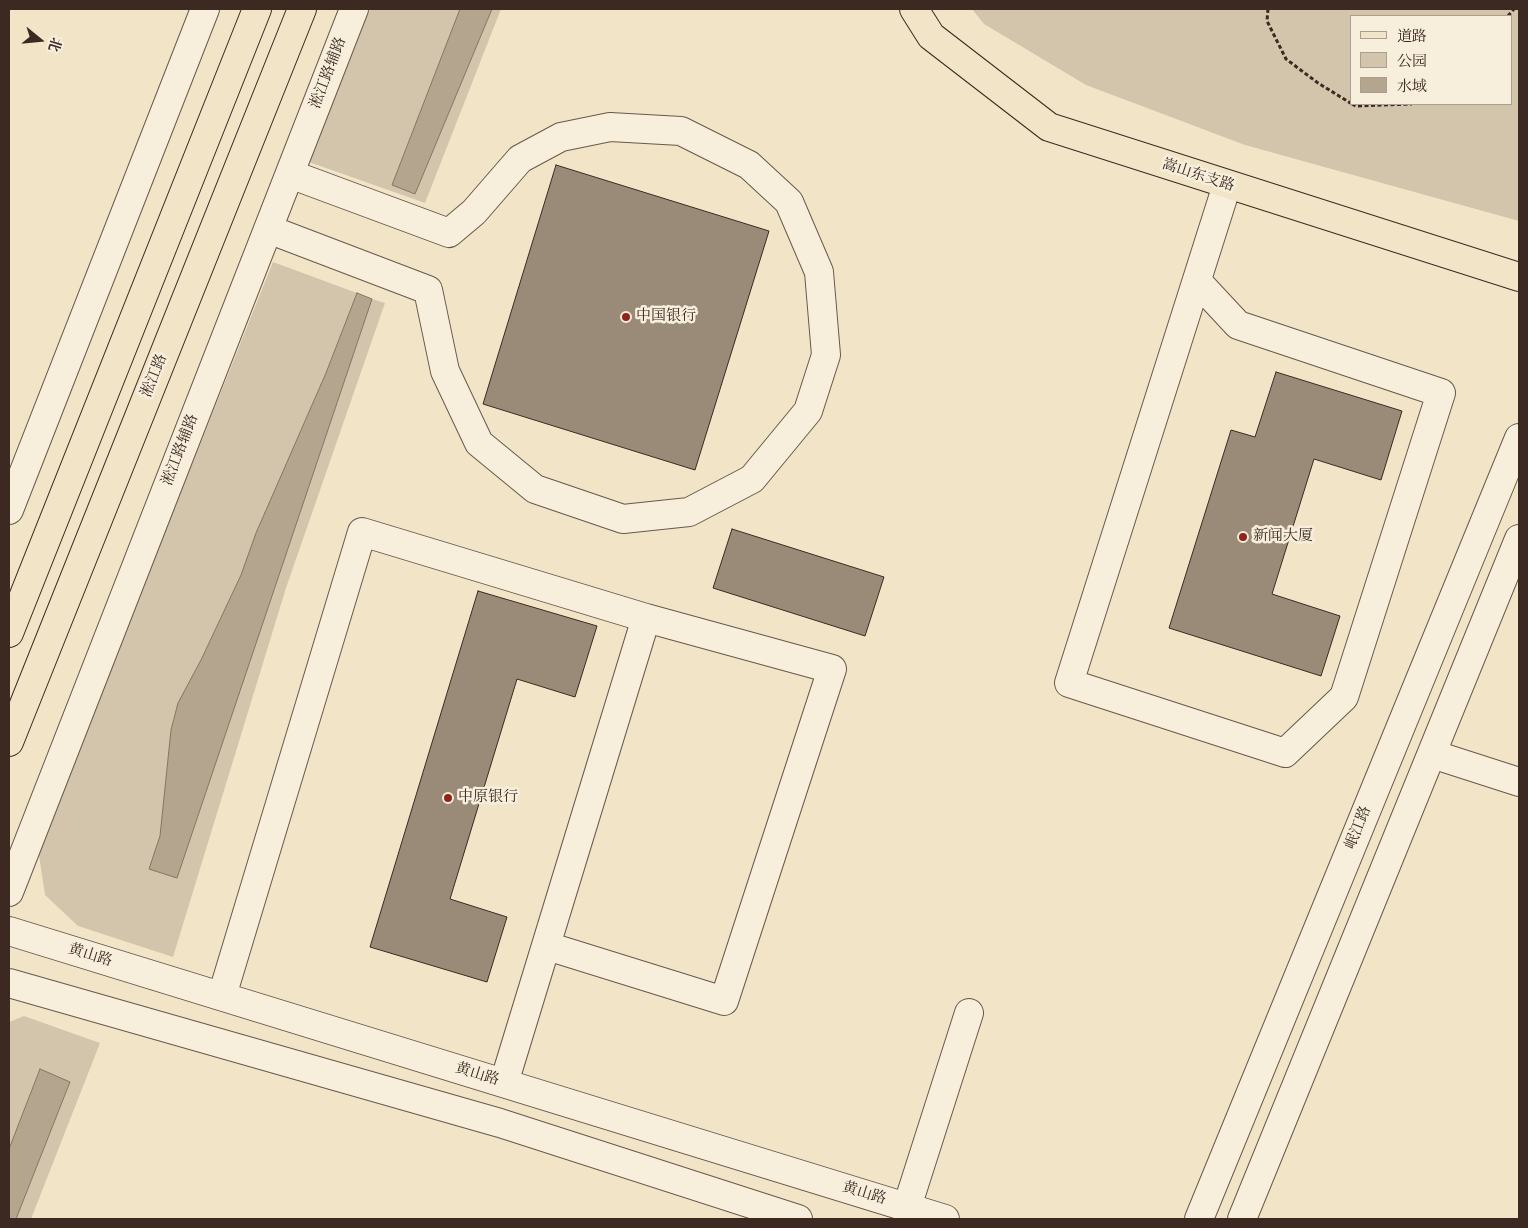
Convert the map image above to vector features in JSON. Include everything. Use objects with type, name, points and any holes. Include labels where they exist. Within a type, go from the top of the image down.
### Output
[{"type":"main road","points":[[9,633],[257,9]]},
{"type":"main road","name":"淞江路","points":[[9,742],[302,9]]},
{"type":"main road","name":"嵩山东支路","points":[[914,9],[931,36],[1049,127],[1519,277]]},
{"type":"street","points":[[9,510],[205,9]]},
{"type":"street","name":"淞江路辅路","points":[[9,892],[354,9]]},
{"type":"street","points":[[268,229],[428,290],[445,372],[479,443],[535,489],[623,519],[689,512],[752,479],[808,411],[826,355],[819,272],[789,202],[749,165],[681,131],[610,127],[561,137],[520,159],[474,212],[449,233],[290,174]]},
{"type":"street","points":[[1197,281],[1238,325],[1441,393],[1344,697],[1284,753],[1069,683],[1227,185]]},
{"type":"street","name":"岷江路","points":[[1199,1219],[1519,438]]},
{"type":"street","points":[[222,996],[362,532],[646,618],[832,669],[724,1000],[547,946]]},
{"type":"street","points":[[1242,1219],[1519,539]]},
{"type":"street","points":[[504,1084],[646,618]]},
{"type":"street","points":[[1432,754],[1519,782]]},
{"type":"street","name":"黄山路","points":[[9,931],[945,1219]]},
{"type":"street","points":[[9,983],[500,1123],[798,1219]]},
{"type":"street","points":[[907,1207],[969,1013]]},
{"type":"path","points":[[1268,9],[1267,21],[1286,59],[1318,83],[1350,103]]},
{"type":"path","points":[[1354,105],[1410,105]]},
{"type":"green space","points":[[370,9],[460,9],[392,185],[415,194],[492,9],[501,9],[425,203],[309,162]]},
{"type":"green space","points":[[972,9],[1519,9],[1519,221],[1245,145],[1086,85],[984,24]]},
{"type":"green space","points":[[273,262],[357,293],[326,373],[256,533],[241,575],[201,660],[178,703],[171,730],[160,836],[149,869],[177,878],[372,299],[385,303],[286,588],[173,957],[78,926],[45,895],[38,849]]},
{"type":"green space","points":[[24,1016],[100,1043],[31,1219],[16,1219],[70,1083],[40,1069],[9,1149],[9,1022]]},
{"type":"water","points":[[460,9],[492,9],[415,194],[392,185]]},
{"type":"water","points":[[357,293],[372,299],[177,878],[149,869],[160,836],[171,730],[178,703],[201,660],[241,575],[256,533],[326,373]]},
{"type":"water","points":[[40,1069],[70,1082],[16,1219],[9,1219],[9,1149]]},
{"type":"building","name":"中国银行","points":[[556,165],[769,231],[695,470],[483,404]]},
{"type":"building","name":"新闻大厦","points":[[1276,372],[1402,411],[1381,480],[1314,459],[1272,594],[1340,616],[1321,676],[1169,628],[1231,430],[1255,437]]},
{"type":"building","points":[[732,529],[884,577],[865,636],[713,588]]},
{"type":"building","name":"中原银行","points":[[478,591],[597,626],[575,697],[517,679],[450,899],[507,917],[487,982],[370,947]]},
{"type":"place","name":"中国银行","points":[[626,317]]},
{"type":"place","name":"新闻大厦","points":[[1243,537]]},
{"type":"place","name":"中原银行","points":[[448,798]]}]
